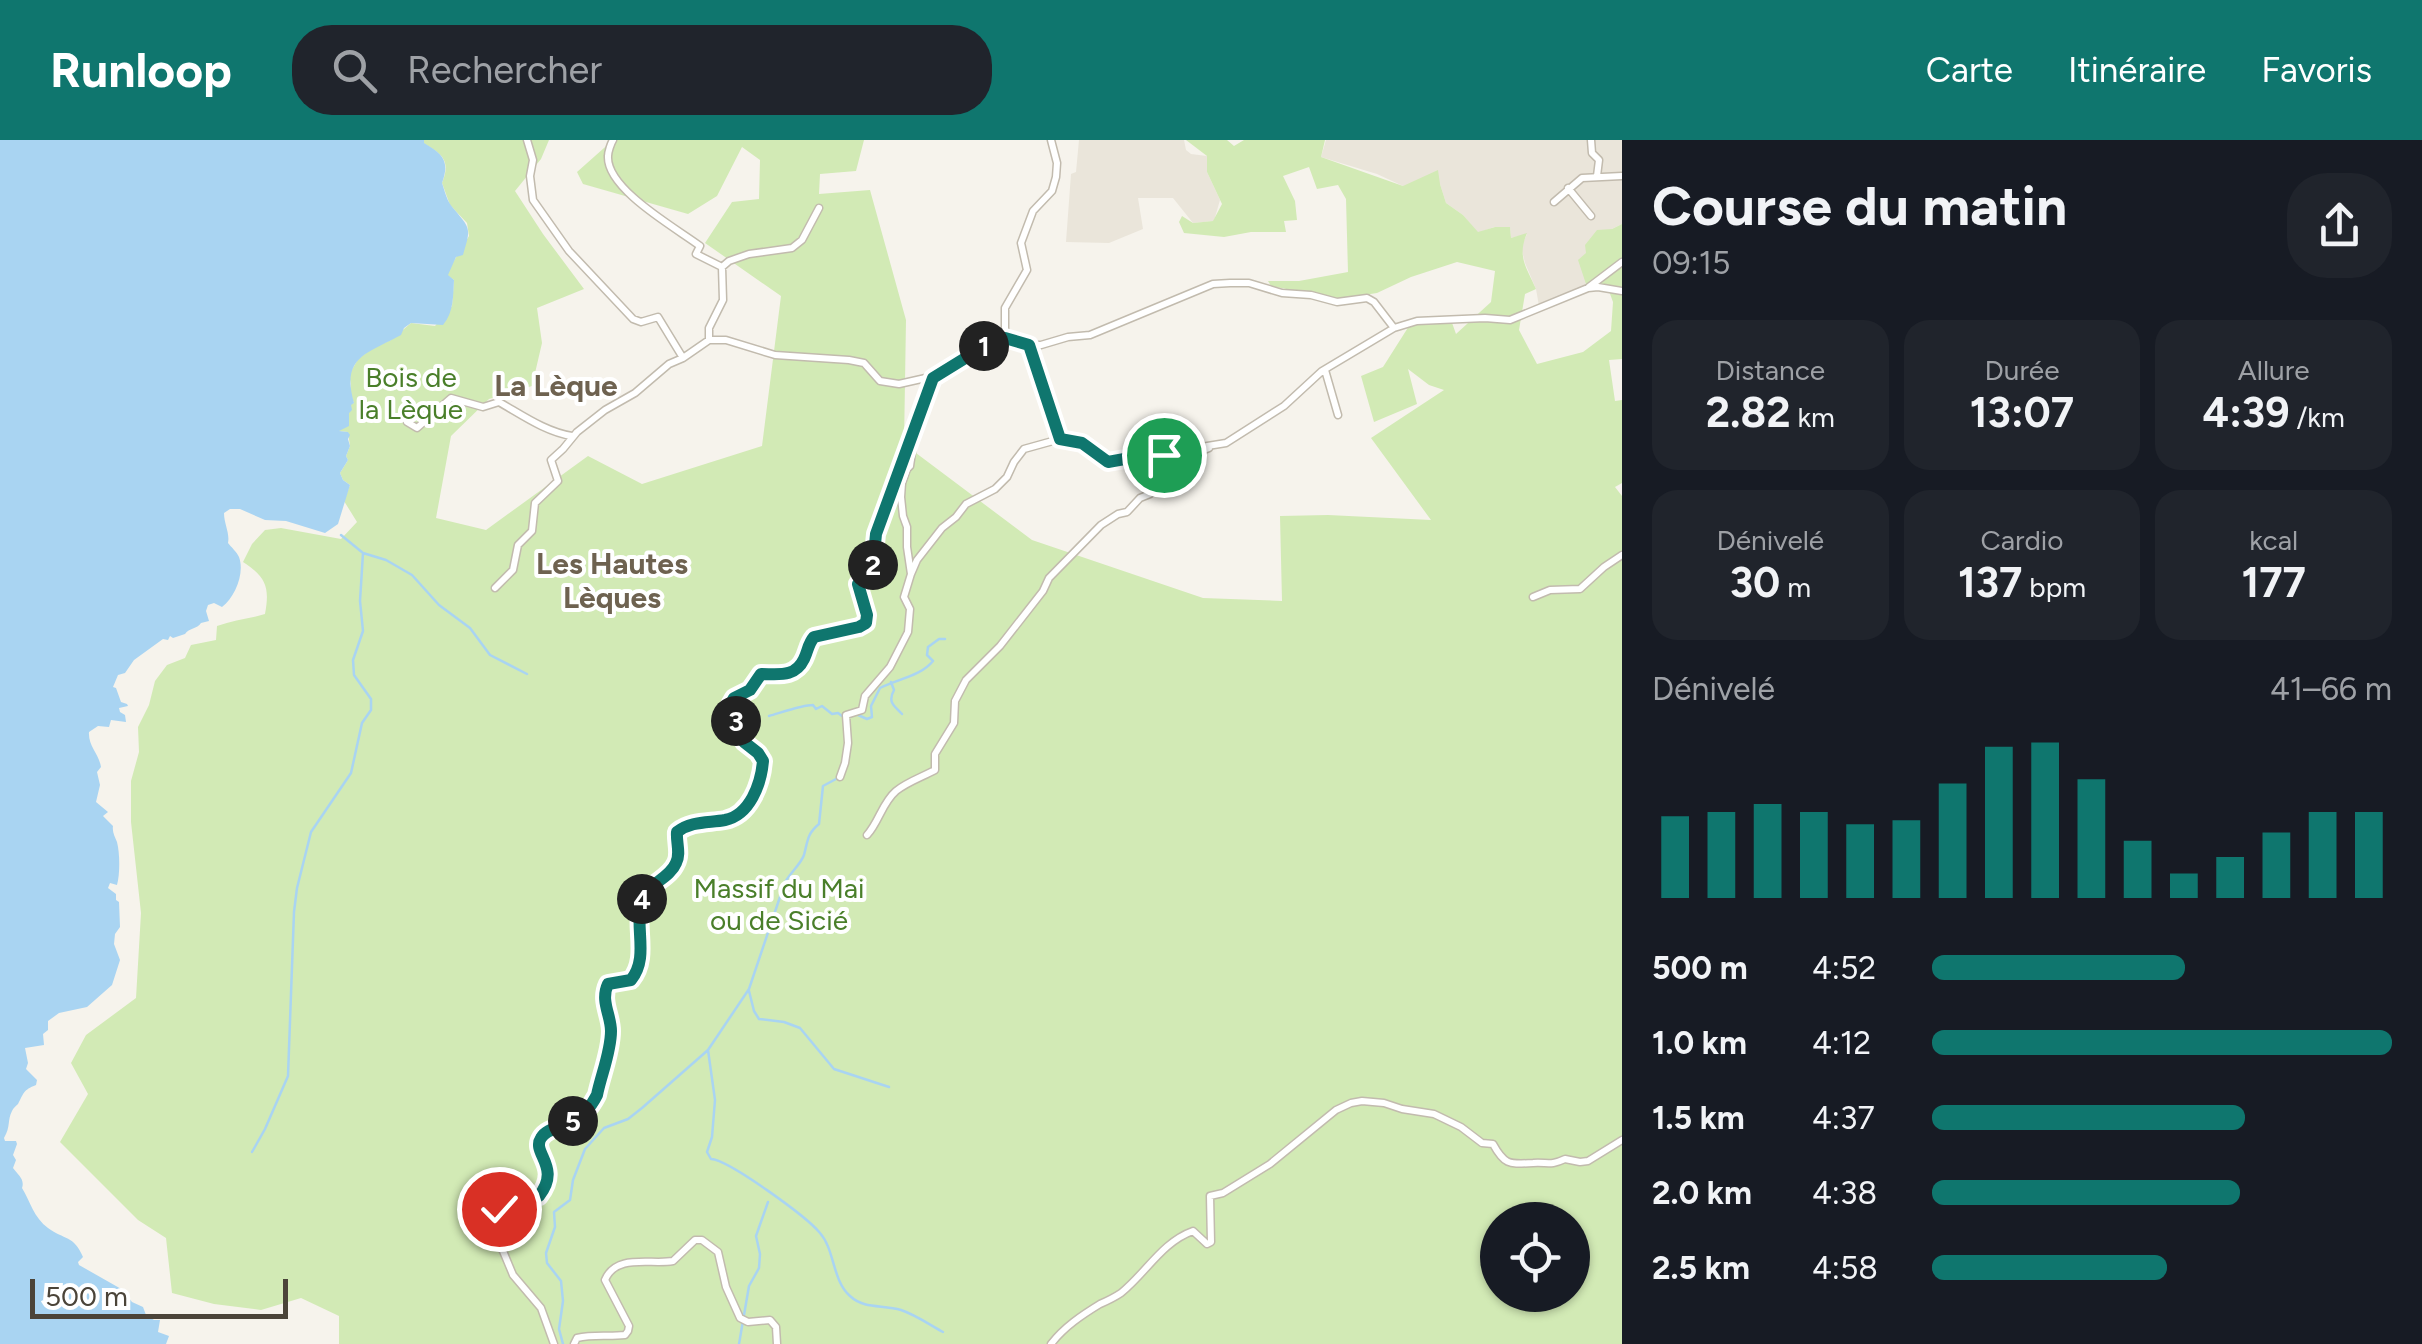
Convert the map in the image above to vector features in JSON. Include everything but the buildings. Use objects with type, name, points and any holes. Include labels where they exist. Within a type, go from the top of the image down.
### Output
[{"type":"street","points":[[527,140],[533,160],[531,196],[551,227],[633,320],[661,319],[683,358]]},
{"type":"street","points":[[613,140],[608,157],[610,169],[638,203],[700,246],[696,254],[722,267]]},
{"type":"street","points":[[1005,338],[1005,308],[1027,270],[1021,242],[1032,211],[1052,191],[1056,177],[1051,140]]},
{"type":"street","points":[[1591,140],[1592,153],[1599,160],[1597,176]]},
{"type":"street","points":[[1554,202],[1582,178],[1622,176]]},
{"type":"street","points":[[1568,188],[1591,216]]},
{"type":"street","points":[[722,267],[750,254],[792,248],[802,240],[819,208]]},
{"type":"street","points":[[840,778],[848,744],[846,715],[862,710],[865,696],[890,667],[908,632],[910,610],[904,596],[916,560],[974,499],[995,489],[1007,477],[1024,449],[1060,439],[1082,443],[1108,462],[1174,454],[1235,439],[1298,396],[1324,370],[1394,328],[1418,321],[1510,320],[1588,288],[1622,262]]},
{"type":"street","points":[[709,340],[709,328],[723,300],[722,267]]},
{"type":"street","points":[[495,588],[513,570],[518,546],[532,532],[535,504],[558,481],[550,460],[605,410],[709,340],[726,340],[775,355],[864,363],[880,381],[889,384],[933,378],[976,350],[1005,338],[1029,345],[1090,335],[1213,284],[1230,283],[1250,283],[1336,302],[1367,298],[1394,328]]},
{"type":"street","points":[[1588,288],[1622,291]]},
{"type":"street","points":[[1029,345],[1060,439]]},
{"type":"street","points":[[1324,370],[1338,415]]},
{"type":"street","points":[[554,1344],[541,1308],[512,1275],[496,1242],[497,1192],[503,1186],[526,1197],[539,1196],[549,1180],[539,1141],[545,1133],[575,1120],[597,1095],[611,1030],[604,992],[608,984],[631,980],[638,969],[641,901],[677,862],[677,832],[690,824],[735,817],[751,799],[763,761],[744,742],[730,705],[732,700],[750,690],[761,674],[783,675],[796,670],[814,637],[866,623],[858,584],[873,565],[876,534],[933,378]]},
{"type":"street","points":[[408,422],[416,428],[451,398],[482,408],[499,402],[544,427],[573,436]]},
{"type":"street","points":[[911,574],[901,498],[914,434]]},
{"type":"street","points":[[867,835],[898,788],[934,770],[935,754],[954,723],[955,701],[966,680],[1000,646],[1069,554],[1109,518],[1127,512],[1140,498],[1150,494],[1194,454],[1217,444]]},
{"type":"street","points":[[1534,597],[1550,590],[1580,588],[1622,556]]},
{"type":"street","points":[[1051,1344],[1064,1328],[1122,1292],[1155,1261],[1162,1249],[1182,1236],[1193,1231],[1207,1244],[1211,1242],[1210,1196],[1223,1193],[1270,1164],[1342,1106],[1362,1101],[1434,1114],[1482,1143],[1493,1144],[1513,1165],[1552,1165],[1565,1158],[1588,1161],[1622,1140]]},
{"type":"street","points":[[574,1344],[578,1338],[590,1335],[625,1335],[628,1331],[604,1280],[608,1272],[633,1262],[673,1261],[696,1240],[718,1252],[726,1288],[740,1318],[748,1322],[770,1320],[776,1327],[777,1344]]},
{"type":"shaded area","points":[[1079,140],[1184,140],[1191,154],[1207,156],[1207,172],[1220,200],[1214,221],[1193,223],[1173,198],[1138,198],[1143,229],[1109,243],[1066,242],[1071,174],[1076,172]]},
{"type":"shaded area","points":[[1326,140],[1622,140],[1622,224],[1587,253],[1587,287],[1539,306],[1521,247],[1527,234],[1511,238],[1510,227],[1478,233],[1446,203],[1440,184],[1403,186],[1321,157]]},
{"type":"green space","name":"Massif du Mai ou de Sicié","points":[[424,140],[549,140],[541,159],[515,191],[584,289],[537,308],[542,343],[532,386],[489,399],[451,436],[436,518],[486,530],[588,456],[642,484],[762,446],[781,296],[705,243],[732,202],[759,199],[760,160],[742,147],[717,196],[688,214],[583,184],[577,172],[613,140],[864,140],[856,171],[820,174],[819,194],[870,190],[906,320],[904,444],[1032,540],[1203,598],[1282,601],[1280,516],[1431,520],[1371,438],[1444,390],[1429,385],[1408,369],[1417,404],[1374,422],[1361,376],[1383,367],[1409,326],[1451,320],[1456,334],[1491,302],[1495,271],[1457,262],[1377,293],[1338,299],[1271,286],[1268,281],[1299,281],[1348,272],[1346,199],[1338,185],[1317,189],[1309,167],[1283,176],[1295,201],[1297,220],[1284,221],[1286,232],[1224,237],[1184,233],[1179,222],[1182,216],[1193,223],[1213,221],[1222,204],[1207,172],[1207,156],[1186,140],[1227,140],[1234,146],[1244,140],[1325,140],[1321,157],[1403,186],[1438,170],[1446,203],[1478,232],[1510,227],[1511,238],[1527,233],[1523,255],[1536,289],[1525,294],[1519,330],[1537,364],[1583,352],[1611,331],[1613,302],[1609,291],[1587,287],[1578,260],[1586,253],[1585,245],[1597,230],[1622,224],[1622,359],[1609,360],[1615,401],[1622,400],[1622,483],[1615,487],[1622,496],[1622,1344],[339,1344],[339,1316],[301,1298],[261,1310],[172,1293],[166,1238],[138,1220],[60,1142],[88,1094],[71,1063],[86,1035],[136,998],[141,913],[131,822],[131,781],[139,752],[138,727],[155,681],[167,665],[185,658],[191,645],[216,640],[217,626],[265,614],[264,584],[243,562],[265,530],[281,528],[341,539],[357,522],[344,501],[350,485],[340,473],[350,446],[348,432],[338,431],[344,427],[354,403],[349,375],[358,359],[411,323],[435,326],[452,306],[454,280],[447,275],[469,236],[467,223],[450,205],[442,183],[445,164]]},
{"type":"water","points":[[0,140],[424,140],[443,159],[445,193],[468,229],[463,255],[456,257],[448,275],[454,280],[453,298],[443,325],[411,323],[401,335],[367,353],[354,366],[354,403],[349,426],[339,431],[350,435],[348,460],[340,473],[350,485],[338,524],[325,533],[286,521],[265,520],[240,509],[224,513],[228,543],[241,563],[238,584],[231,597],[222,607],[208,605],[209,621],[185,634],[163,639],[118,675],[113,687],[121,702],[128,706],[119,708],[126,722],[111,720],[109,727],[98,726],[89,732],[101,767],[97,772],[100,785],[96,802],[108,812],[103,816],[113,826],[118,847],[117,885],[110,883],[108,888],[119,902],[120,927],[114,944],[120,960],[112,985],[87,1007],[59,1013],[48,1021],[44,1045],[25,1048],[26,1069],[37,1080],[36,1085],[26,1090],[12,1110],[4,1138],[16,1141],[13,1168],[39,1219],[76,1245],[83,1257],[79,1265],[123,1290],[132,1302],[143,1307],[146,1315],[160,1320],[158,1332],[169,1336],[166,1344],[0,1344]]},
{"type":"waterway","points":[[252,1152],[288,1076],[294,912],[311,832],[351,773],[362,723],[371,710],[371,699],[354,675],[353,660],[363,631],[363,553],[341,535]]},
{"type":"waterway","points":[[363,553],[386,560],[412,575],[439,605],[470,628],[490,655],[527,674]]},
{"type":"waterway","points":[[858,715],[872,717],[871,706],[880,688],[928,666],[933,661],[927,655],[928,647],[945,639]]},
{"type":"waterway","points":[[891,682],[892,701],[902,714]]},
{"type":"waterway","points":[[769,716],[813,705],[842,716]]},
{"type":"waterway","points":[[784,884],[819,824],[823,786],[836,779]]},
{"type":"waterway","points":[[563,1344],[559,1329],[561,1281],[547,1263],[546,1253],[555,1227],[554,1212],[570,1200],[585,1149],[604,1128],[628,1119],[708,1050],[749,989],[783,888]]},
{"type":"waterway","points":[[749,991],[759,1019],[800,1028],[834,1069],[889,1087]]},
{"type":"waterway","points":[[708,1050],[715,1100],[707,1152],[711,1159],[750,1179],[812,1225],[825,1240],[850,1296],[868,1305],[901,1310],[943,1332]]},
{"type":"waterway","points":[[739,1344],[749,1286],[759,1268],[756,1236],[768,1202]]},
{"type":"district","name":"La Lèque","points":[[556,386]]},
{"type":"district","name":"Les Hautes Lèques","points":[[612,581]]},
{"type":"route","points":[[499,1209],[497,1192],[503,1186],[533,1198],[546,1188],[548,1167],[539,1141],[545,1133],[583,1114],[597,1095],[611,1030],[604,992],[608,984],[631,980],[638,969],[641,901],[677,862],[677,832],[690,824],[735,817],[751,799],[763,761],[744,742],[730,705],[732,700],[750,690],[761,674],[783,675],[796,670],[814,637],[866,623],[858,584],[873,565],[876,534],[933,378],[993,341],[1017,340],[1029,345],[1060,439],[1078,441],[1108,462],[1164,455]]},
{"type":"park label","name":"Bois de la Lèque","points":[[411,393]]}]
